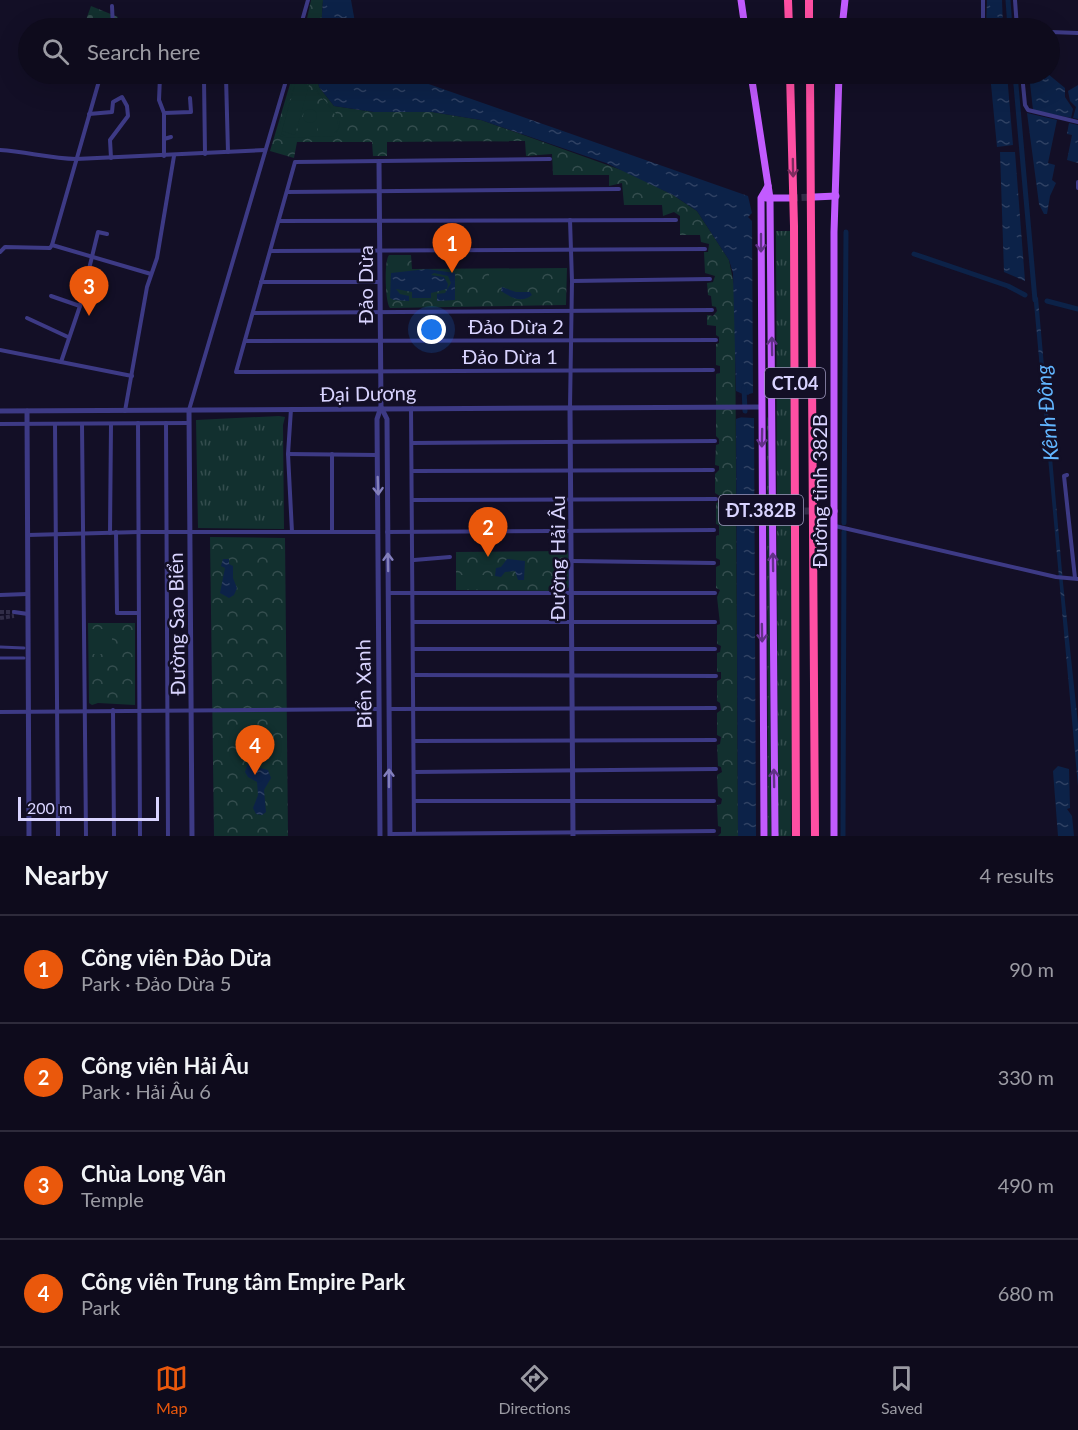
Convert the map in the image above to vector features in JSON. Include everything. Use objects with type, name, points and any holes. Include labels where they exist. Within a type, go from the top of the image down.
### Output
[{"type":"highway","points":[[788,0],[789,18]]},
{"type":"highway","points":[[809,0],[809,18]]},
{"type":"highway","name":"CT.04","points":[[790,84],[794,238],[797,657],[794,836]]},
{"type":"highway","name":"CT.04","points":[[810,84],[817,836]]},
{"type":"main road","points":[[741,0],[744,18]]},
{"type":"main road","points":[[843,18],[844,0]]},
{"type":"main road","name":"ĐT.382B","points":[[753,84],[770,198],[775,836]]},
{"type":"main road","name":"Đường tỉnh 382B","points":[[834,836],[834,232],[840,84]]},
{"type":"main road","points":[[761,198],[768,186]]},
{"type":"main road","points":[[814,197],[836,196]]},
{"type":"main road","points":[[761,198],[791,198]]},
{"type":"main road","name":"ĐT.382B","points":[[761,198],[764,836]]},
{"type":"main road","points":[[762,407],[773,407]]},
{"type":"main road","points":[[772,511],[794,511]]},
{"type":"main road","points":[[818,511],[834,511]]},
{"type":"street","points":[[303,18],[308,0]]},
{"type":"street","points":[[983,0],[983,18]]},
{"type":"street","points":[[1015,0],[1016,18]]},
{"type":"street","points":[[112,6],[112,18]]},
{"type":"street","points":[[1060,32],[1078,33]]},
{"type":"street","points":[[0,252],[5,247],[50,248],[52,245],[98,84]]},
{"type":"street","points":[[160,84],[159,100],[164,113],[164,156]]},
{"type":"street","points":[[204,84],[205,154]]},
{"type":"street","points":[[226,84],[228,152]]},
{"type":"street","points":[[189,411],[284,84]]},
{"type":"street","points":[[1023,84],[1025,105],[1028,110],[1078,122]]},
{"type":"street","points":[[89,114],[112,112],[110,107],[113,102],[122,97],[127,106],[128,116],[110,140],[111,158]]},
{"type":"street","points":[[164,113],[190,112],[190,98]]},
{"type":"street","points":[[164,139],[171,137]]},
{"type":"street","points":[[0,150],[41,153],[47,158],[76,159],[265,150]]},
{"type":"street","points":[[125,411],[150,274],[157,258],[174,156]]},
{"type":"street","points":[[245,341],[295,162],[550,159]]},
{"type":"street","name":"Đảo Dừa","points":[[379,162],[381,407]]},
{"type":"street","points":[[1078,182],[1078,188]]},
{"type":"street","points":[[287,192],[619,189]]},
{"type":"street","points":[[570,220],[572,281],[570,407]]},
{"type":"street","points":[[279,222],[676,220]]},
{"type":"street","points":[[61,362],[80,306],[98,232],[107,234]]},
{"type":"street","points":[[52,245],[150,274]]},
{"type":"street","points":[[270,251],[705,249]]},
{"type":"street","points":[[572,281],[710,279]]},
{"type":"street","points":[[261,282],[380,282]]},
{"type":"street","points":[[51,296],[80,306]]},
{"type":"street","points":[[253,313],[712,310]]},
{"type":"street","points":[[27,318],[68,337]]},
{"type":"street","name":"Đảo Dừa 2","points":[[245,341],[716,340]]},
{"type":"street","name":"Đảo Dừa 1","points":[[245,341],[236,372],[712,370]]},
{"type":"street","points":[[0,350],[132,376]]},
{"type":"street","name":"Đại Dương","points":[[0,411],[189,411],[381,407],[762,407]]},
{"type":"street","name":"Biển Xanh","points":[[380,836],[377,419],[381,407]]},
{"type":"street","name":"Biển Xanh","points":[[381,407],[387,419],[390,835]]},
{"type":"street","points":[[411,407],[414,560],[414,832]]},
{"type":"street","name":"Đường Hải Âu","points":[[570,407],[573,834]]},
{"type":"street","points":[[291,409],[288,454],[292,532]]},
{"type":"street","points":[[27,411],[29,836]]},
{"type":"street","name":"Đường Sao Biển","points":[[189,411],[192,836]]},
{"type":"street","points":[[138,423],[140,836]]},
{"type":"street","points":[[166,423],[168,836]]},
{"type":"street","points":[[0,424],[189,423]]},
{"type":"street","points":[[56,424],[58,836]]},
{"type":"street","points":[[82,424],[86,836]]},
{"type":"street","points":[[110,533],[111,425]]},
{"type":"street","points":[[412,443],[715,441]]},
{"type":"street","points":[[288,454],[377,455]]},
{"type":"street","points":[[332,454],[332,531]]},
{"type":"street","points":[[413,471],[713,470]]},
{"type":"street","points":[[835,526],[1056,577],[1077,578],[1064,476],[1067,475]]},
{"type":"street","points":[[413,500],[716,499]]},
{"type":"street","points":[[28,535],[83,532],[714,530]]},
{"type":"street","points":[[116,532],[117,613],[138,613]]},
{"type":"street","points":[[414,560],[450,557]]},
{"type":"street","points":[[572,561],[714,563]]},
{"type":"street","points":[[388,593],[715,593]]},
{"type":"street","points":[[0,595],[27,594]]},
{"type":"street","points":[[14,614],[28,614]]},
{"type":"street","points":[[414,622],[715,622]]},
{"type":"street","points":[[0,647],[24,648]]},
{"type":"street","points":[[414,649],[716,649]]},
{"type":"street","points":[[0,658],[24,658]]},
{"type":"street","points":[[414,675],[716,676]]},
{"type":"street","points":[[0,712],[715,708]]},
{"type":"street","points":[[112,710],[114,836]]},
{"type":"street","points":[[414,741],[715,740]]},
{"type":"street","points":[[415,772],[716,770]]},
{"type":"street","points":[[414,801],[714,801]]},
{"type":"street","points":[[390,835],[414,832],[573,834],[714,831]]},
{"type":"green space","points":[[311,0],[323,0],[322,18],[307,18]]},
{"type":"green space","points":[[91,6],[118,17],[118,18],[87,18]]},
{"type":"green space","points":[[290,84],[319,84],[334,106],[374,112],[432,112],[481,120],[627,172],[673,195],[697,211],[729,260],[735,290],[738,836],[718,836],[721,833],[721,827],[718,826],[717,805],[721,804],[722,799],[718,796],[717,775],[722,772],[721,767],[718,766],[717,745],[720,744],[721,737],[717,735],[717,713],[721,710],[720,703],[717,701],[717,681],[721,679],[721,672],[717,672],[717,653],[720,652],[721,646],[717,644],[717,625],[720,624],[717,597],[720,590],[716,588],[716,567],[720,565],[720,560],[716,558],[716,536],[719,535],[719,525],[716,524],[716,503],[719,502],[720,496],[715,493],[715,474],[719,466],[715,465],[716,445],[719,444],[716,436],[716,374],[720,373],[720,366],[716,365],[716,344],[719,343],[719,337],[716,335],[716,326],[707,325],[707,315],[713,316],[717,311],[716,307],[712,306],[711,296],[708,295],[707,283],[713,282],[715,276],[705,273],[704,252],[708,252],[709,244],[701,242],[700,235],[680,235],[680,216],[674,212],[663,216],[662,205],[624,205],[622,183],[609,186],[609,175],[553,175],[552,154],[526,156],[525,141],[387,142],[387,156],[373,156],[372,142],[297,142],[294,158],[270,151]]},
{"type":"green space","points":[[292,84],[294,84],[281,134],[331,136],[338,129],[335,114],[319,95],[313,84],[336,113],[340,124],[338,130],[334,136],[284,138],[277,134]]},
{"type":"green space","points":[[295,84],[309,85],[295,135],[282,131]]},
{"type":"green space","points":[[307,109],[313,109],[317,116],[313,123],[307,123],[303,119],[303,113]]},
{"type":"green space","points":[[318,112],[330,112],[330,133],[318,133]]},
{"type":"green space","points":[[776,231],[793,231],[794,509],[784,507],[777,499]]},
{"type":"green space","points":[[389,255],[411,255],[412,269],[567,268],[566,305],[390,308],[386,282],[386,265]]},
{"type":"green space","points":[[489,273],[527,273],[527,287],[489,287]]},
{"type":"green space","points":[[285,417],[283,425],[284,529],[198,528],[196,420]]},
{"type":"green space","points":[[767,417],[769,419],[771,836],[768,836]]},
{"type":"green space","points":[[784,513],[794,513],[791,836],[778,836],[777,525],[779,517]]},
{"type":"green space","points":[[210,537],[285,538],[288,836],[214,836]]},
{"type":"green space","points":[[568,551],[569,587],[564,591],[456,590],[456,552]]},
{"type":"green space","points":[[459,575],[487,575],[487,589],[459,589]]},
{"type":"green space","points":[[88,623],[135,623],[135,705],[98,703],[92,705],[89,703]]},
{"type":"green space","points":[[90,629],[112,629],[112,654],[90,654]]},
{"type":"water","points":[[323,0],[351,0],[354,18],[322,18]]},
{"type":"water","points":[[987,0],[1002,0],[1003,18],[986,18]]},
{"type":"water","points":[[319,84],[429,84],[748,196],[752,213],[748,217],[752,221],[753,393],[749,394],[749,416],[754,418],[756,836],[738,836],[736,419],[744,416],[745,395],[736,391],[733,273],[729,260],[697,211],[673,195],[606,163],[481,120],[432,112],[374,112],[334,106]]},
{"type":"water","points":[[991,84],[1008,84],[1013,145],[997,147]]},
{"type":"water","points":[[1030,84],[1060,84],[1065,88],[1065,97],[1073,109],[1071,118],[1033,110]]},
{"type":"water","points":[[1078,85],[1078,119],[1073,118],[1076,107],[1070,101],[1068,91]]},
{"type":"water","points":[[1027,113],[1057,120],[1048,163],[1055,165],[1052,180],[1056,183],[1050,196],[1047,214],[1044,214],[1039,204]]},
{"type":"water","points":[[1069,123],[1078,125],[1078,163],[1067,160],[1072,135],[1067,134]]},
{"type":"water","points":[[1000,152],[1015,152],[1025,281],[1004,272]]},
{"type":"water","points":[[427,269],[455,273],[455,300],[437,301],[437,294],[445,293],[451,283],[448,276],[434,273],[431,275],[444,277],[448,284],[447,289],[431,293],[431,298],[412,298],[412,292],[396,289],[400,294],[409,296],[409,301],[390,298],[391,273]]},
{"type":"water","points":[[502,287],[516,292],[530,292],[532,295],[524,299],[516,299],[501,291]]},
{"type":"water","points":[[1033,292],[1038,298],[1078,724],[1078,786]]},
{"type":"water","points":[[223,559],[229,559],[229,564],[233,566],[233,578],[237,588],[234,595],[229,598],[220,593],[225,568],[221,566]]},
{"type":"water","points":[[507,559],[525,561],[524,580],[518,580],[515,571],[505,572],[501,577],[495,576],[496,568],[501,567]]},
{"type":"water","points":[[254,759],[257,767],[268,770],[271,778],[264,790],[266,812],[262,815],[256,814],[253,808],[258,795],[257,782],[248,777],[245,772],[248,763]]},
{"type":"water","points":[[1058,766],[1069,769],[1070,808],[1067,809],[1072,816],[1074,836],[1058,836],[1053,771]]},
{"type":"pier","points":[[754,394],[754,418],[736,417],[741,414],[742,397],[738,396]]},
{"type":"waterway","name":"Kênh Đông","points":[[1008,0],[1009,18]]},
{"type":"waterway","name":"Kênh Đông","points":[[1016,84],[1035,300]]},
{"type":"waterway","points":[[844,523],[846,232]]},
{"type":"waterway","points":[[914,254],[1008,286],[1025,295]]},
{"type":"waterway","points":[[1047,301],[1078,309]]},
{"type":"waterway","points":[[744,388],[745,411]]},
{"type":"waterway","points":[[843,836],[844,532]]},
{"type":"tunnel","points":[[791,198],[814,197]]},
{"type":"tunnel","points":[[794,511],[816,511]]},
{"type":"tunnel","points":[[0,612],[14,612]]},
{"type":"tunnel","points":[[0,618],[14,616]]},
{"type":"place","name":"Công viên Đảo Dừa","points":[[452,273]]},
{"type":"place","name":"Chùa Long Vân","points":[[89,316]]},
{"type":"place","name":"Công viên Hải Âu","points":[[488,557]]},
{"type":"place","name":"Công viên Trung tâm Empire Park","points":[[255,775]]}]
